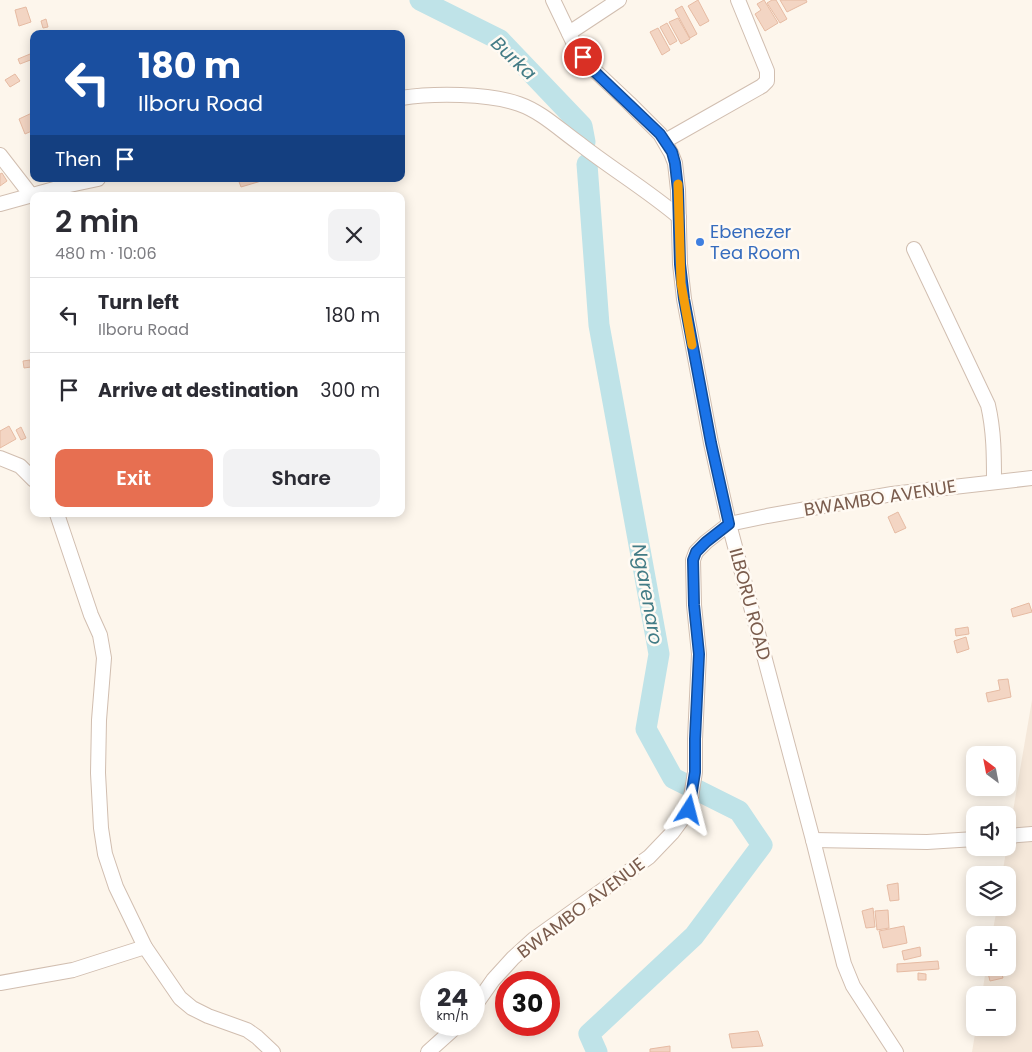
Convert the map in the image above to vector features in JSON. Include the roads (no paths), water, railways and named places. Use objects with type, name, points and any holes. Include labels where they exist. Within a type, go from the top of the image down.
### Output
[{"type":"street","name":"ILBORU ROAD","points":[[553,0],[576,48],[593,70],[641,114],[665,141],[675,163],[678,190],[680,274],[686,316],[714,459],[729,524],[844,964],[853,986],[896,1052]]},
{"type":"street","points":[[569,33],[619,0]]},
{"type":"street","points":[[665,141],[767,82],[767,70],[738,0]]},
{"type":"street","points":[[405,97],[467,95],[519,103],[537,112],[580,145],[635,182],[678,217]]},
{"type":"street","points":[[0,156],[30,194]]},
{"type":"street","points":[[44,192],[85,182]]},
{"type":"street","points":[[0,204],[30,195]]},
{"type":"street","points":[[914,250],[988,405],[994,448],[994,482]]},
{"type":"street","points":[[0,458],[20,466],[30,476]]},
{"type":"street","name":"BWAMBO AVENUE","points":[[485,991],[513,958],[534,939],[649,857],[672,833],[689,810],[695,772],[699,654],[694,605],[693,560],[696,552],[701,547],[729,524],[767,516],[892,494],[1032,478]]},
{"type":"street","points":[[57,517],[91,615],[100,635],[104,658],[98,773],[101,828],[105,854],[116,886],[145,947],[180,998],[192,1008],[208,1016],[247,1030],[273,1052]]},
{"type":"street","points":[[1016,835],[1032,834]]},
{"type":"street","points":[[813,840],[927,842],[966,840]]},
{"type":"street","points":[[0,984],[73,970],[145,947]]},
{"type":"street","points":[[428,1052],[446,1036]]},
{"type":"waterway","name":"Burka","points":[[420,0],[500,40],[582,126],[585,142]]},
{"type":"waterway","name":"Ngarenaro","points":[[587,164],[599,325],[659,654],[646,729],[673,778],[739,811],[762,845],[694,936],[589,1034],[597,1052]]},
{"type":"place","name":"Ebenezer Tea Room","points":[[700,242]]}]
